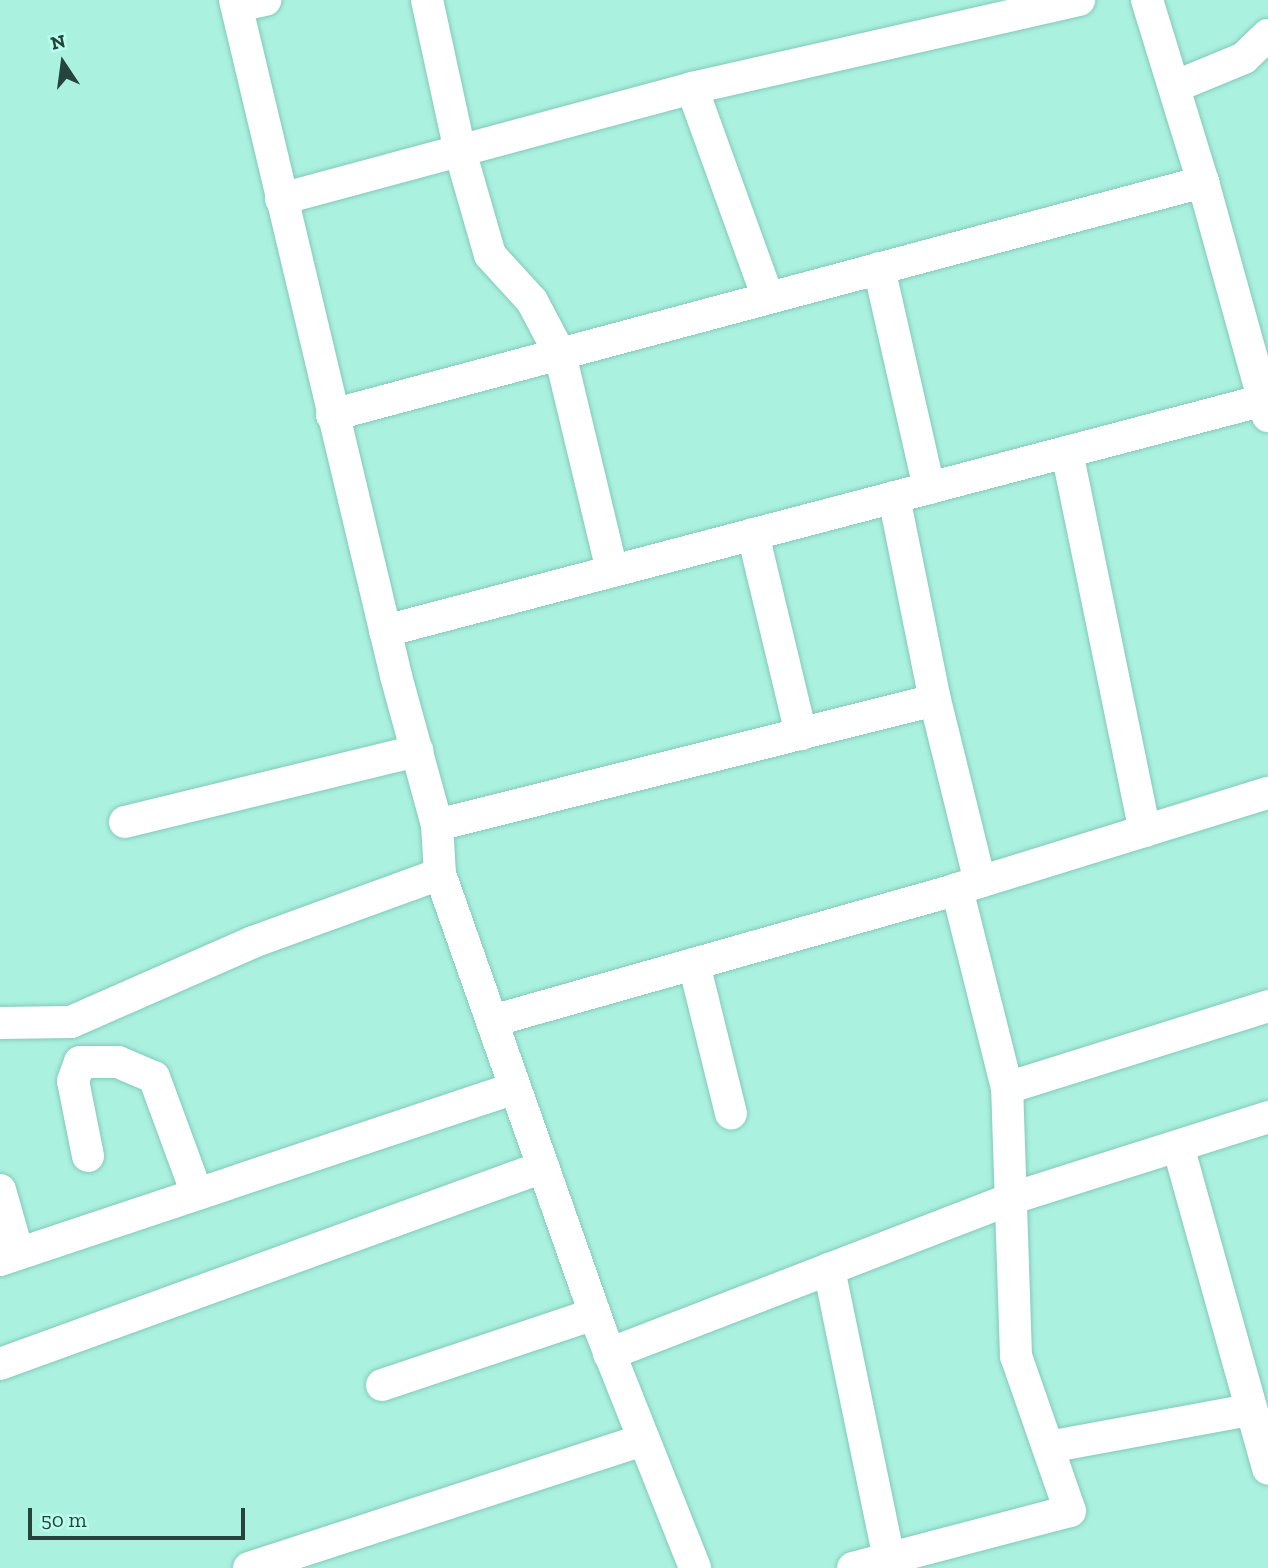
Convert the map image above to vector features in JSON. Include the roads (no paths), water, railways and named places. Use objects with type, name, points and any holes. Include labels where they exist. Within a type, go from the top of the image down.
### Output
[{"type":"street","points":[[427,0],[460,151],[490,255],[532,301],[560,354],[612,571]]},
{"type":"street","points":[[281,199],[692,89],[1079,0]]},
{"type":"street","points":[[385,631],[1067,452],[1267,405],[1147,0]]},
{"type":"street","points":[[246,2],[281,199],[385,631],[438,825],[440,874],[594,1314],[695,1568]]},
{"type":"street","points":[[1174,87],[1244,58],[1268,35]]},
{"type":"street","points":[[692,89],[768,298]]},
{"type":"street","points":[[332,415],[1203,182]]},
{"type":"street","points":[[879,268],[929,488]]},
{"type":"street","points":[[1067,452],[1145,831]]},
{"type":"street","points":[[853,1568],[1070,1511],[1016,1356],[1013,1198],[1007,1088],[935,700],[894,497]]},
{"type":"street","points":[[753,534],[801,734]]},
{"type":"street","points":[[438,825],[935,700]]},
{"type":"street","points":[[125,822],[417,751]]},
{"type":"street","points":[[492,1021],[968,886],[1268,793]]},
{"type":"street","points":[[0,1023],[71,1022],[253,942],[440,874]]},
{"type":"street","points":[[694,964],[731,1113]]},
{"type":"street","points":[[1007,1088],[1268,1006]]},
{"type":"street","points":[[89,1156],[73,1081],[80,1062],[118,1062],[154,1077],[197,1194]]},
{"type":"street","points":[[0,1190],[9,1256],[515,1088]]},
{"type":"street","points":[[609,1354],[1013,1198],[1268,1117]]},
{"type":"street","points":[[1178,1146],[1250,1410],[1265,1452]]},
{"type":"street","points":[[0,1364],[543,1167]]},
{"type":"street","points":[[829,1269],[889,1559]]},
{"type":"street","points":[[382,1385],[594,1314]]},
{"type":"street","points":[[1048,1447],[1250,1410]]},
{"type":"street","points":[[249,1568],[644,1440]]}]
